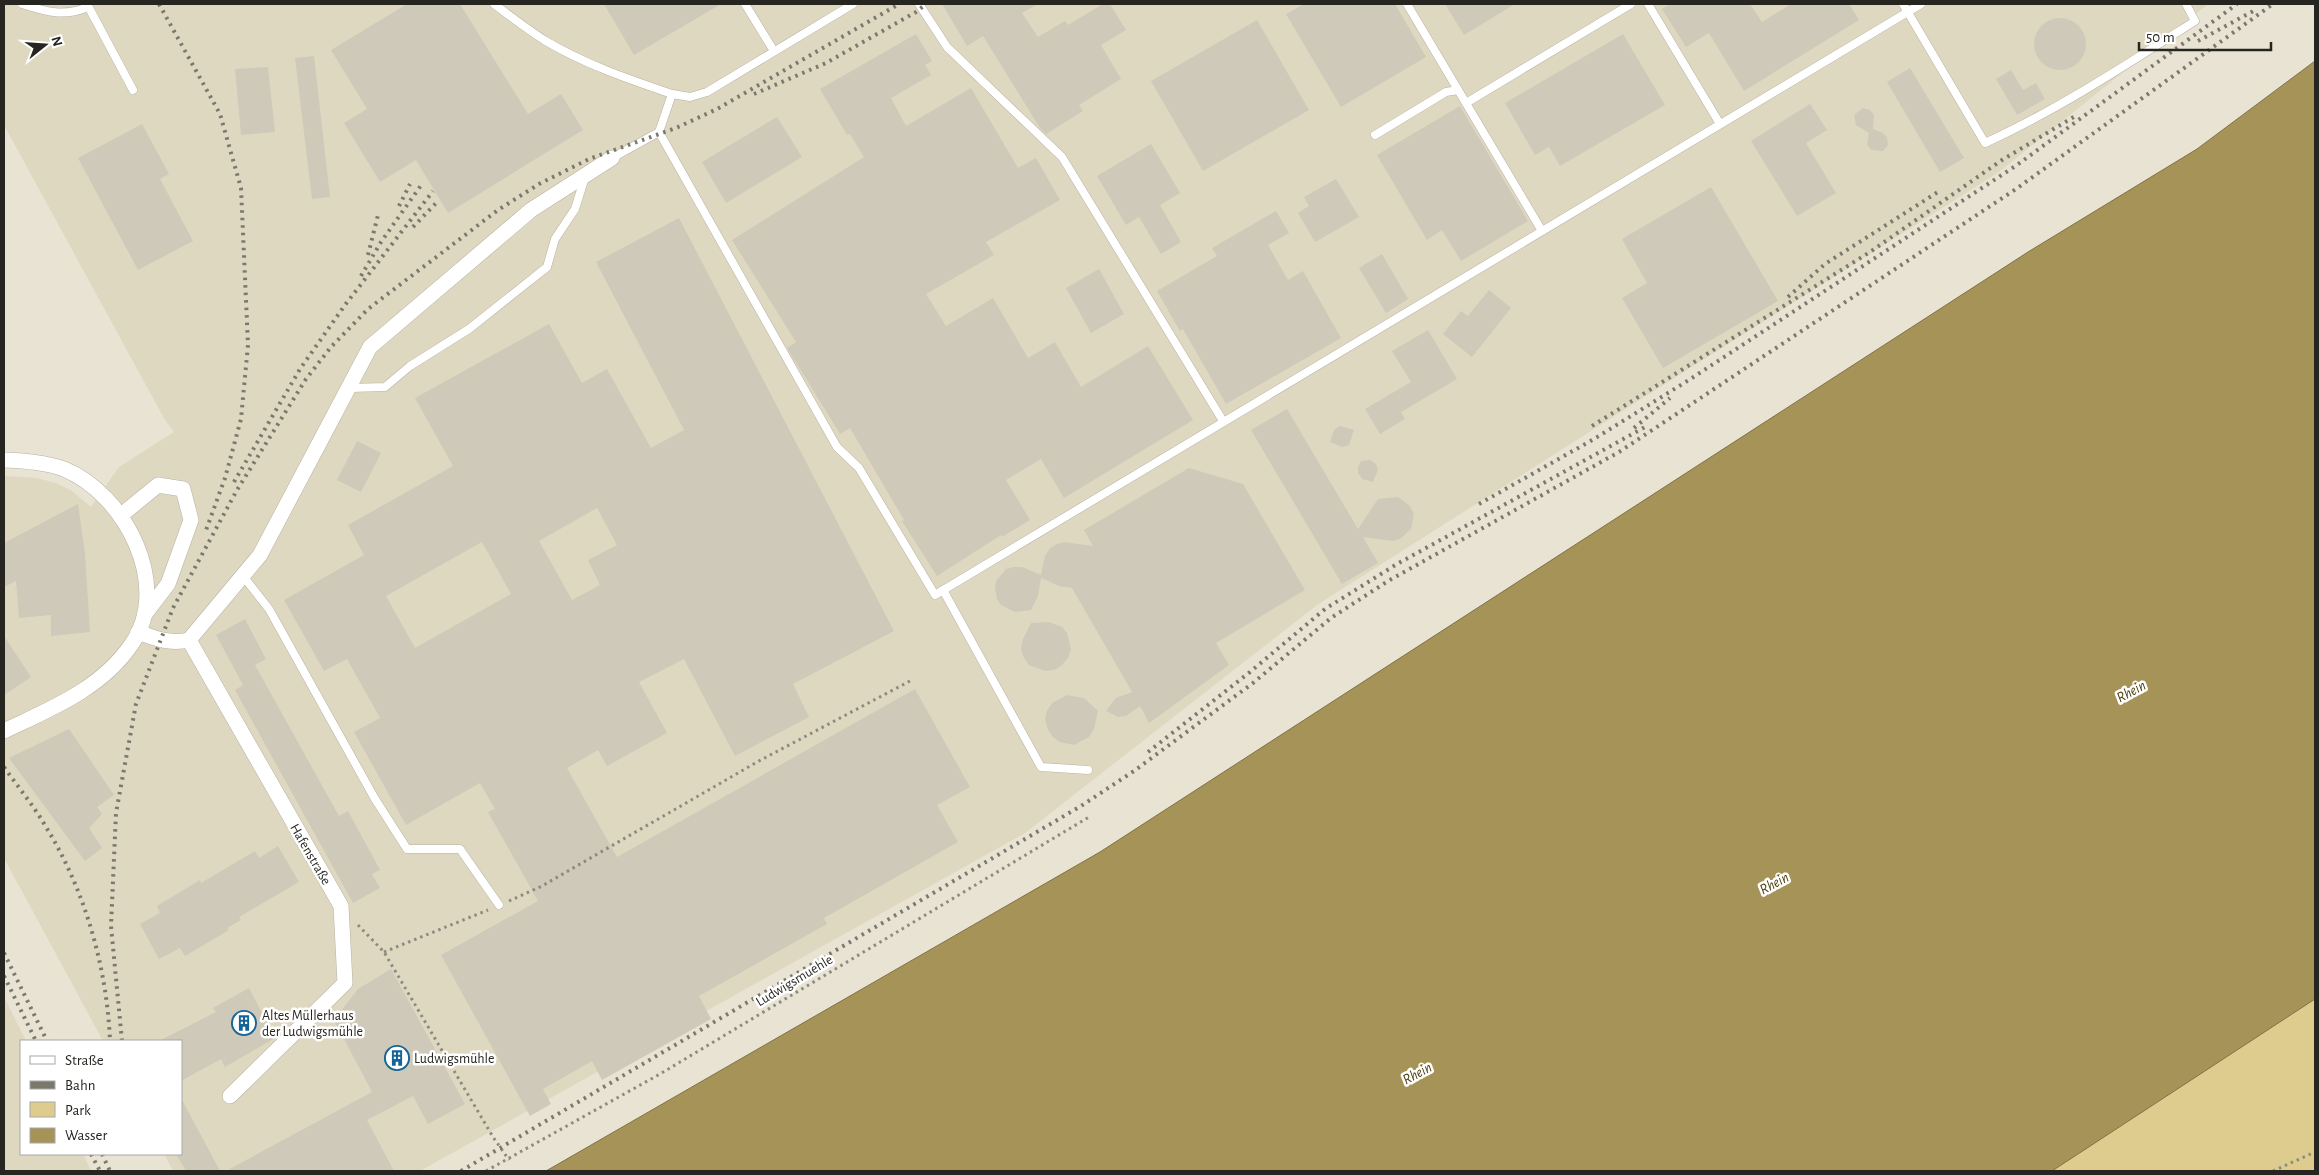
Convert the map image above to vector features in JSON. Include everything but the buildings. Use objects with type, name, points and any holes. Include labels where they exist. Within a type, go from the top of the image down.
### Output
[{"type":"street","points":[[138,632],[160,640],[176,643],[189,640],[260,555],[370,347],[531,210],[612,158]]},
{"type":"street","points":[[4,460],[36,463],[63,469],[74,474],[97,492],[120,516],[135,539],[143,565],[146,598],[144,616],[138,632],[120,660],[94,683],[61,703],[4,731]]},
{"type":"street","points":[[120,516],[158,484],[183,489],[191,520],[168,584],[144,616]]},
{"type":"street","name":"Hafenstraße","points":[[189,640],[341,906],[345,983],[230,1096]]},
{"type":"lane","points":[[22,4],[58,13],[73,13],[88,5],[134,90]]},
{"type":"lane","points":[[494,4],[544,40],[568,53],[610,72],[672,94],[690,97],[707,92],[852,4]]},
{"type":"lane","points":[[745,4],[774,51]]},
{"type":"lane","points":[[919,4],[947,47],[1062,158],[1224,422]]},
{"type":"lane","points":[[1407,4],[1542,231]]},
{"type":"lane","points":[[1466,103],[1631,4]]},
{"type":"lane","points":[[1648,4],[1720,124]]},
{"type":"lane","points":[[1903,4],[1985,143],[2024,125],[2082,93],[2195,21],[2186,4]]},
{"type":"lane","points":[[658,132],[837,447],[859,468],[934,594],[1921,4]]},
{"type":"lane","points":[[1375,135],[1446,92],[1458,90]]},
{"type":"lane","points":[[612,158],[658,132],[672,94]]},
{"type":"lane","points":[[349,388],[385,387],[410,366],[469,329],[547,267],[555,239],[575,209],[586,175]]},
{"type":"lane","points":[[242,576],[269,609],[375,799],[407,849],[460,849],[499,905]]},
{"type":"lane","points":[[943,590],[1041,767],[1088,770]]},
{"type":"path","points":[[384,952],[542,886],[757,762],[910,681]]},
{"type":"path","name":"Ludwigsmuehle","points":[[486,1171],[660,1074],[1089,817]]},
{"type":"path","points":[[341,906],[384,952],[508,1160]]},
{"type":"path","points":[[2273,1171],[2315,1152]]},
{"type":"shaded area","points":[[4,4],[2208,4],[1999,172],[1317,605],[1025,833],[420,1171],[173,1171],[165,1155],[182,1155],[182,1040],[102,1040],[4,858],[4,476],[37,478],[56,483],[72,491],[91,507],[119,467],[174,432],[165,420],[4,125]]},
{"type":"shaded area","points":[[4,997],[26,1040],[20,1040],[20,1155],[83,1155],[91,1171],[4,1171]]},
{"type":"green space","points":[[2315,999],[2315,1171],[2052,1171]]},
{"type":"water","name":"Rhein","points":[[2315,61],[2315,999],[2052,1171],[546,1171],[1100,852],[2028,252],[2197,149]]},
{"type":"railway","points":[[159,4],[220,114],[241,188],[248,345],[241,419],[225,478],[205,533]]},
{"type":"railway","points":[[122,1040],[111,926],[116,813],[136,704],[173,608],[237,490],[306,379],[331,347],[368,309],[498,210],[539,184],[589,159],[676,128],[717,109],[899,4]]},
{"type":"railway","points":[[754,94],[826,63],[916,12],[926,4]]},
{"type":"railway","points":[[1479,504],[1594,439],[1692,378],[2017,165],[2237,4]]},
{"type":"railway","points":[[461,1171],[1081,806],[1134,771],[1253,683],[1331,618],[1388,581],[1619,452],[2016,189],[2273,4]]},
{"type":"railway","points":[[2198,41],[2257,9]]},
{"type":"railway","points":[[1592,426],[1870,252],[2002,160],[2077,115]]},
{"type":"railway","points":[[399,206],[410,184]]},
{"type":"railway","points":[[361,276],[381,242],[422,184]]},
{"type":"railway","points":[[1788,297],[1825,264],[1941,190]]},
{"type":"railway","points":[[234,482],[300,369],[345,305],[433,191]]},
{"type":"railway","points":[[413,227],[439,200]]},
{"type":"railway","points":[[368,255],[378,215]]},
{"type":"railway","points":[[1634,428],[1670,398]]},
{"type":"railway","points":[[1148,752],[1250,672],[1325,609],[1397,564],[1645,427]]},
{"type":"railway","points":[[4,767],[31,804],[60,851],[83,903],[99,958],[108,1013],[110,1040]]},
{"type":"railway","points":[[4,953],[47,1040]]},
{"type":"railway","points":[[4,976],[36,1040]]},
{"type":"railway","points":[[92,1155],[100,1171]]},
{"type":"railway","points":[[102,1155],[110,1171]]},
{"type":"place","name":"Altes Müllerhaus der Ludwigsmühle","points":[[244,1023]]},
{"type":"place","name":"Ludwigsmühle","points":[[397,1058]]}]
